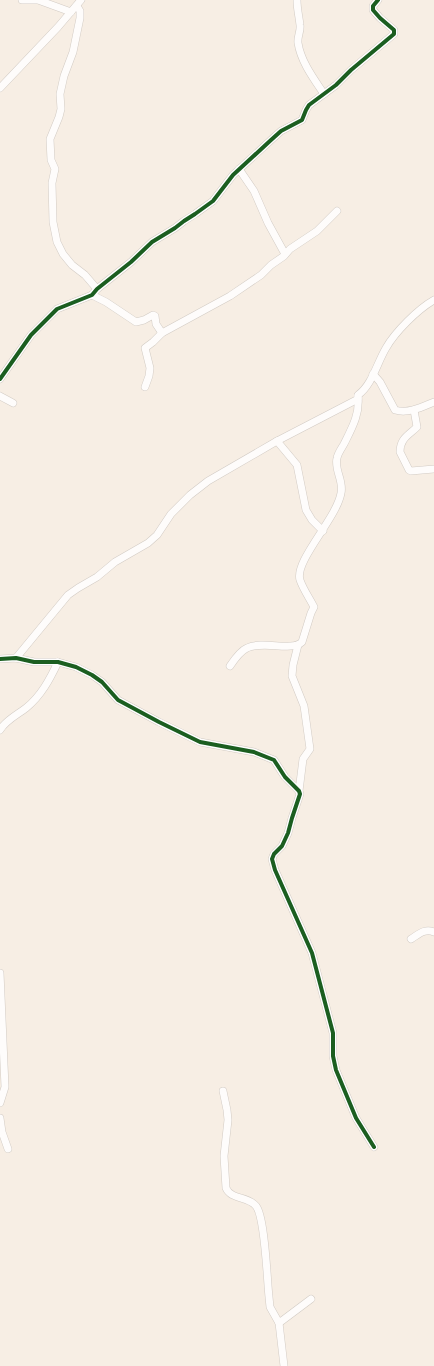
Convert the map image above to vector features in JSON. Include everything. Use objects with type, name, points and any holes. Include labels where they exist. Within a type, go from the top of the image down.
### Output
[{"type":"street","points":[[22,0],[37,0],[71,12]]},
{"type":"street","points":[[297,0],[300,25],[298,34],[299,48],[311,74],[324,94]]},
{"type":"street","points":[[0,379],[31,335],[57,309],[92,295],[152,242],[214,201],[239,169],[281,131],[302,120],[309,105],[336,85],[395,32],[392,27],[380,18],[373,10],[373,6],[378,0]]},
{"type":"street","points":[[0,88],[79,3]]},
{"type":"street","points":[[79,3],[80,18],[73,52],[64,76],[60,94],[59,101],[61,109],[50,139],[51,160],[55,169],[52,183],[53,222],[57,242],[63,254],[72,265],[85,275],[97,289]]},
{"type":"street","points":[[239,169],[254,192],[268,223],[285,254]]},
{"type":"street","points":[[145,387],[150,368],[144,349],[162,333],[230,296],[261,275],[271,265],[284,256],[290,249],[317,231],[337,211]]},
{"type":"street","points":[[92,295],[106,302],[136,322],[153,315],[155,316],[158,329],[162,333]]},
{"type":"street","points":[[16,658],[68,595],[97,577],[115,562],[148,543],[157,535],[171,514],[190,495],[208,482],[277,441],[358,399],[358,396],[364,391],[386,348],[392,340],[415,314],[434,300]]},
{"type":"street","points":[[374,374],[395,410],[414,410],[434,402]]},
{"type":"street","points":[[0,396],[13,403]]},
{"type":"street","points":[[358,396],[359,405],[357,415],[337,457],[336,465],[341,481],[342,492],[339,503],[323,531],[305,557],[299,572],[300,580],[314,607],[302,642],[298,645],[292,676],[304,706],[310,749],[303,759],[299,791],[300,797],[288,833],[282,846],[274,854],[272,859],[275,870],[312,953],[333,1034],[333,1056],[336,1070],[356,1118],[374,1147]]},
{"type":"street","points":[[414,410],[417,427],[402,441],[400,452],[409,470],[434,469]]},
{"type":"street","points":[[277,441],[297,464],[306,510],[312,520],[323,531]]},
{"type":"street","points":[[230,666],[246,648],[261,644],[284,647],[298,645]]},
{"type":"street","points":[[0,659],[16,658],[34,662],[58,662],[88,672],[102,682],[118,700],[200,742],[240,749],[269,757],[274,760],[285,777],[299,791]]},
{"type":"street","points":[[0,730],[3,725],[35,700],[49,683],[58,662]]},
{"type":"street","points":[[411,939],[424,931],[429,930],[434,932]]},
{"type":"street","points":[[0,973],[5,1083],[0,1102]]},
{"type":"street","points":[[223,1091],[228,1110],[224,1156],[226,1188],[231,1195],[250,1201],[257,1207],[259,1212],[262,1226],[270,1307],[279,1323],[284,1366]]},
{"type":"street","points":[[0,1118],[2,1132],[8,1149]]},
{"type":"street","points":[[279,1323],[311,1299]]},
{"type":"cycle path","points":[[0,379],[31,335],[57,309],[92,295],[152,242],[175,228],[213,201],[233,175],[281,131],[302,120],[309,105],[336,85],[351,70],[394,34],[394,30],[373,10],[373,6],[378,0]]},
{"type":"cycle path","points":[[0,659],[16,658],[34,662],[58,662],[76,667],[102,682],[118,700],[200,742],[254,752],[274,760],[285,777],[299,791],[300,794],[288,833],[282,846],[274,854],[272,859],[275,870],[312,953],[333,1033],[333,1056],[336,1070],[356,1118],[374,1147]]}]
